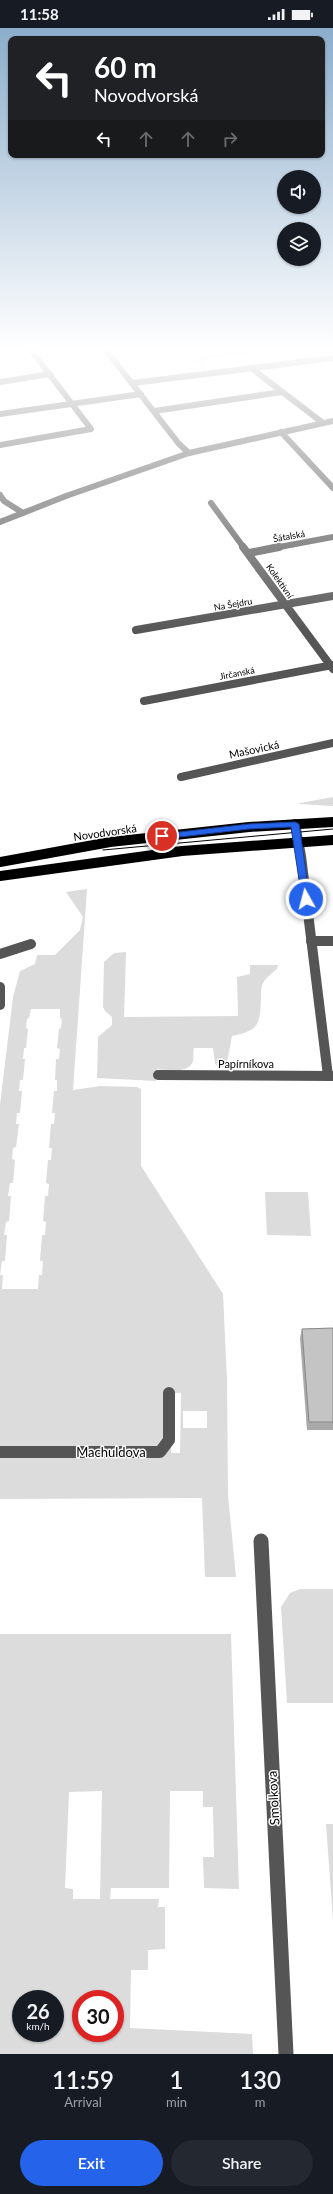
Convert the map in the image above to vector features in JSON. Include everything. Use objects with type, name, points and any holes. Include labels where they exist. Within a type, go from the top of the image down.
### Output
[{"type":"main road","name":"Novodvorská","points":[[0,862],[110,842],[249,827],[333,822]]},
{"type":"main road","points":[[0,876],[114,859],[333,840]]},
{"type":"street","points":[[180,445],[189,453]]},
{"type":"street","points":[[0,522],[189,453],[226,445]]},
{"type":"street","points":[[293,445],[333,488]]},
{"type":"street","points":[[0,496],[4,501],[23,513]]},
{"type":"street","name":"Kolektivní","points":[[211,503],[249,552],[285,604],[332,667]]},
{"type":"street","name":"Šátalská","points":[[249,552],[333,538]]},
{"type":"street","name":"Na Šejdru","points":[[136,630],[333,596]]},
{"type":"street","name":"Jirčanská","points":[[144,701],[332,667]]},
{"type":"street","name":"Mašovická","points":[[181,776],[333,743]]},
{"type":"street","points":[[295,824],[331,1076]]},
{"type":"street","points":[[311,941],[333,941]]},
{"type":"street","points":[[0,954],[31,944]]},
{"type":"street","points":[[0,987],[0,1005]]},
{"type":"street","name":"Papírníkova","points":[[158,1075],[331,1076]]},
{"type":"street","name":"Machuldova","points":[[0,1452],[160,1452],[169,1440],[169,1393]]},
{"type":"street","name":"Smolkova","points":[[261,1541],[286,2054]]},
{"type":"shaded area","points":[[333,797],[333,806],[299,804],[300,803]]},
{"type":"shaded area","points":[[87,889],[73,1090],[100,1086],[137,1087],[141,1089],[141,1166],[223,1294],[227,1381],[228,1495],[236,1577],[205,1577],[202,1498],[0,1499],[0,1275],[0,1105],[13,997],[20,971],[35,964],[37,955],[55,955],[80,930],[83,917],[66,892]],"holes":[[[31,1009],[60,1009],[60,1018],[62,1019],[61,1028],[59,1029],[57,1048],[60,1049],[59,1059],[56,1059],[55,1080],[57,1080],[57,1091],[54,1091],[52,1113],[55,1113],[54,1124],[51,1124],[49,1148],[52,1148],[51,1160],[48,1160],[46,1183],[49,1184],[48,1196],[45,1196],[43,1221],[46,1222],[45,1235],[42,1235],[40,1261],[43,1261],[42,1275],[39,1275],[38,1289],[2,1289],[3,1275],[0,1275],[2,1261],[5,1261],[7,1235],[4,1235],[6,1222],[9,1221],[11,1196],[8,1196],[10,1183],[13,1183],[15,1160],[12,1159],[13,1148],[16,1147],[19,1124],[16,1124],[17,1113],[20,1113],[22,1091],[19,1091],[20,1080],[23,1080],[25,1059],[23,1059],[24,1048],[26,1048],[28,1029],[26,1028],[27,1019],[29,1018]],[[172,1393],[181,1393],[180,1453],[171,1453]],[[183,1411],[207,1411],[207,1428],[183,1428]]]},
{"type":"shaded area","points":[[126,952],[124,1017],[238,1016],[237,977],[250,974],[250,965],[278,965],[277,969],[266,978],[262,985],[260,1014],[257,1024],[248,1031],[232,1036],[226,1068],[219,1067],[215,1064],[213,1048],[194,1048],[193,1061],[191,1065],[182,1070],[157,1069],[156,1081],[97,1078],[98,1037],[112,1025],[112,1017],[103,1007],[104,962],[114,953]]},
{"type":"shaded area","points":[[265,1192],[308,1192],[311,1236],[267,1235]]},
{"type":"shaded area","points":[[300,1589],[333,1589],[333,1703],[287,1703],[281,1607],[290,1593]]},
{"type":"shaded area","points":[[0,1634],[231,1634],[239,1889],[204,1888],[203,1857],[214,1857],[213,1807],[203,1807],[203,1791],[170,1791],[169,1888],[111,1888],[110,1899],[159,1899],[158,1907],[165,1907],[165,1949],[148,1950],[148,1970],[131,1970],[130,2028],[252,2034],[253,2054],[0,2054]],"holes":[[[102,1791],[100,1899],[73,1899],[73,1889],[65,1888],[69,1792]]]},
{"type":"shaded area","points":[[326,1824],[333,1824],[333,1921]]},
{"type":"building","points":[[333,1328],[333,1422],[309,1422],[302,1329]]},
{"type":"tram line","points":[[103,850],[333,829]]},
{"type":"route","points":[[162,836],[295,824],[301,856],[306,899]]}]
